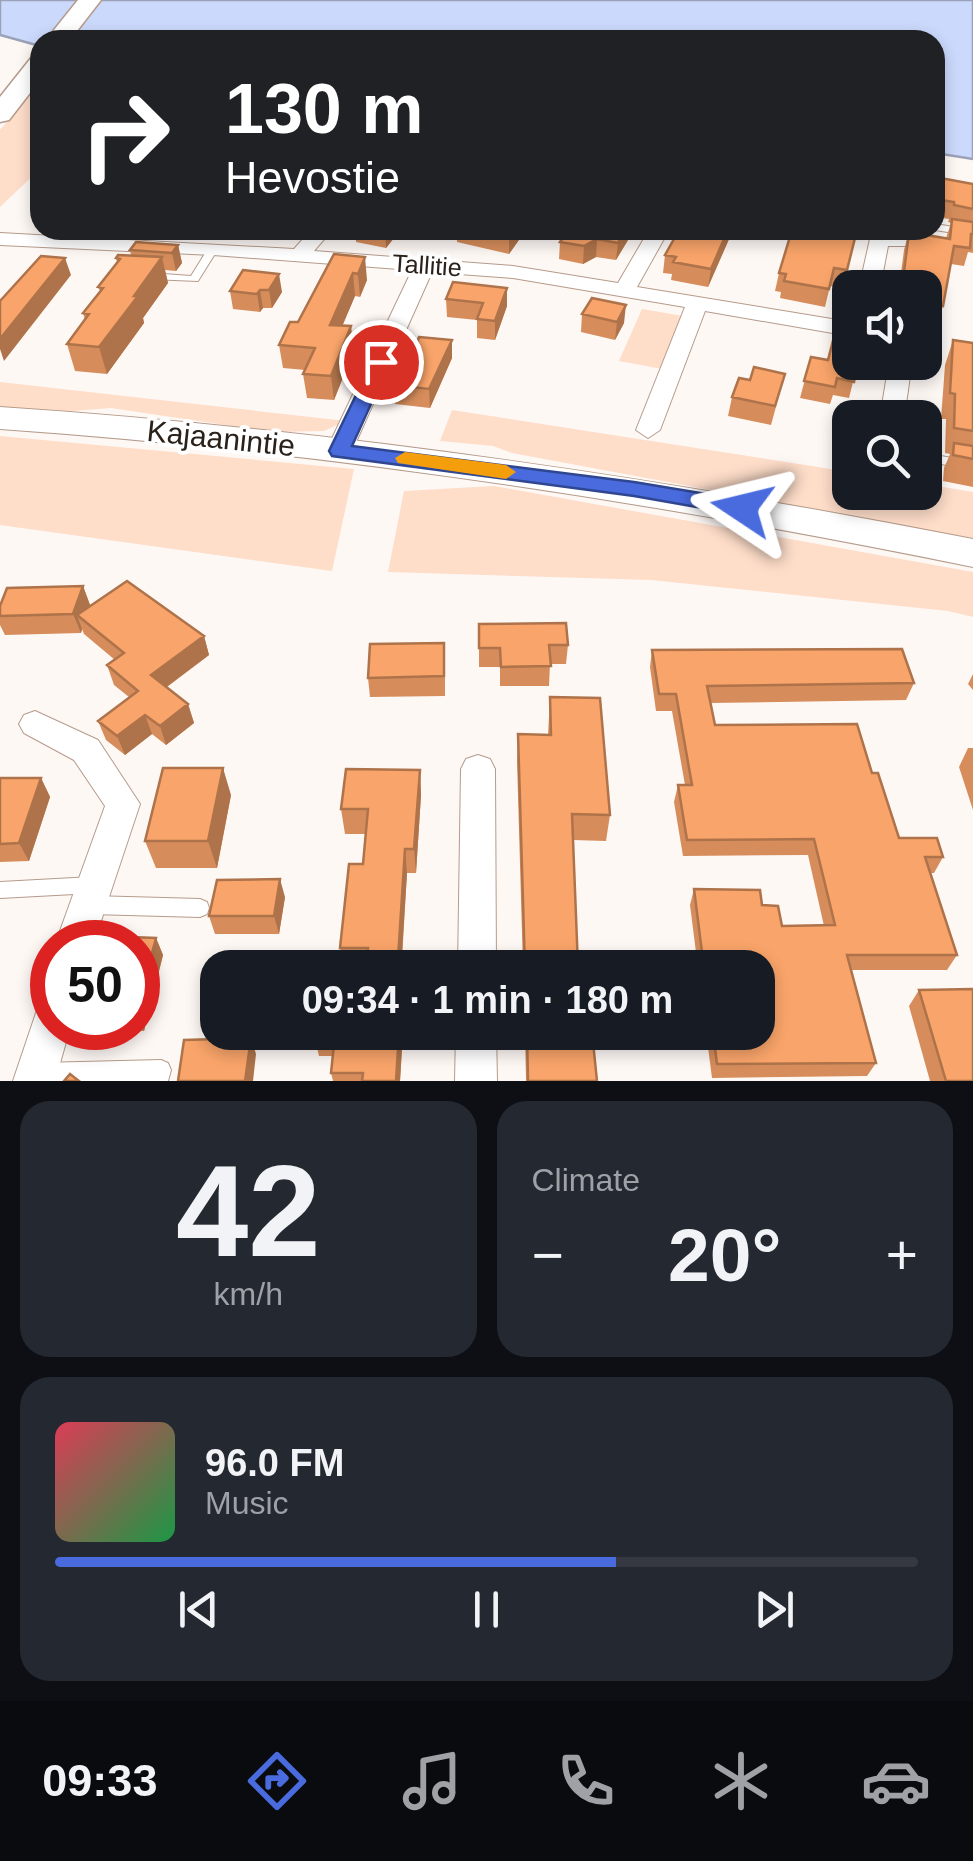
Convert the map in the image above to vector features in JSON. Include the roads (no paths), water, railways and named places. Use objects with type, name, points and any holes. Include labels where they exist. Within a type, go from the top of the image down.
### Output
[{"type":"main road","points":[[66,30],[90,0]]},
{"type":"main road","points":[[0,114],[30,76]]},
{"type":"main road","name":"Kajaanintie","points":[[0,418],[339,451],[634,489],[973,553]]},
{"type":"street","name":"Tallitie","points":[[0,238],[30,238]]},
{"type":"street","name":"Tallitie","points":[[142,240],[513,272],[626,288],[832,327]]},
{"type":"street","points":[[300,255],[313,240]]},
{"type":"street","points":[[626,288],[653,240]]},
{"type":"street","points":[[873,270],[880,240]]},
{"type":"street","points":[[339,451],[425,265]]},
{"type":"street","points":[[648,430],[698,301]]},
{"type":"street","points":[[35,724],[86,750],[122,804],[82,920]]},
{"type":"street","points":[[477,950],[478,769]]},
{"type":"street","points":[[36,1077],[44,1050]]},
{"type":"street","points":[[476,1050],[476,1081]]},
{"type":"lane","points":[[945,229],[973,233]]},
{"type":"lane","points":[[140,275],[194,279],[213,249]]},
{"type":"lane","points":[[942,460],[973,466]]},
{"type":"lane","points":[[0,890],[200,908]]},
{"type":"lane","points":[[36,1077],[161,1070],[158,1081]]},
{"type":"water","points":[[0,0],[973,0],[973,159],[945,155],[945,30],[30,30],[30,43],[0,35]]}]
